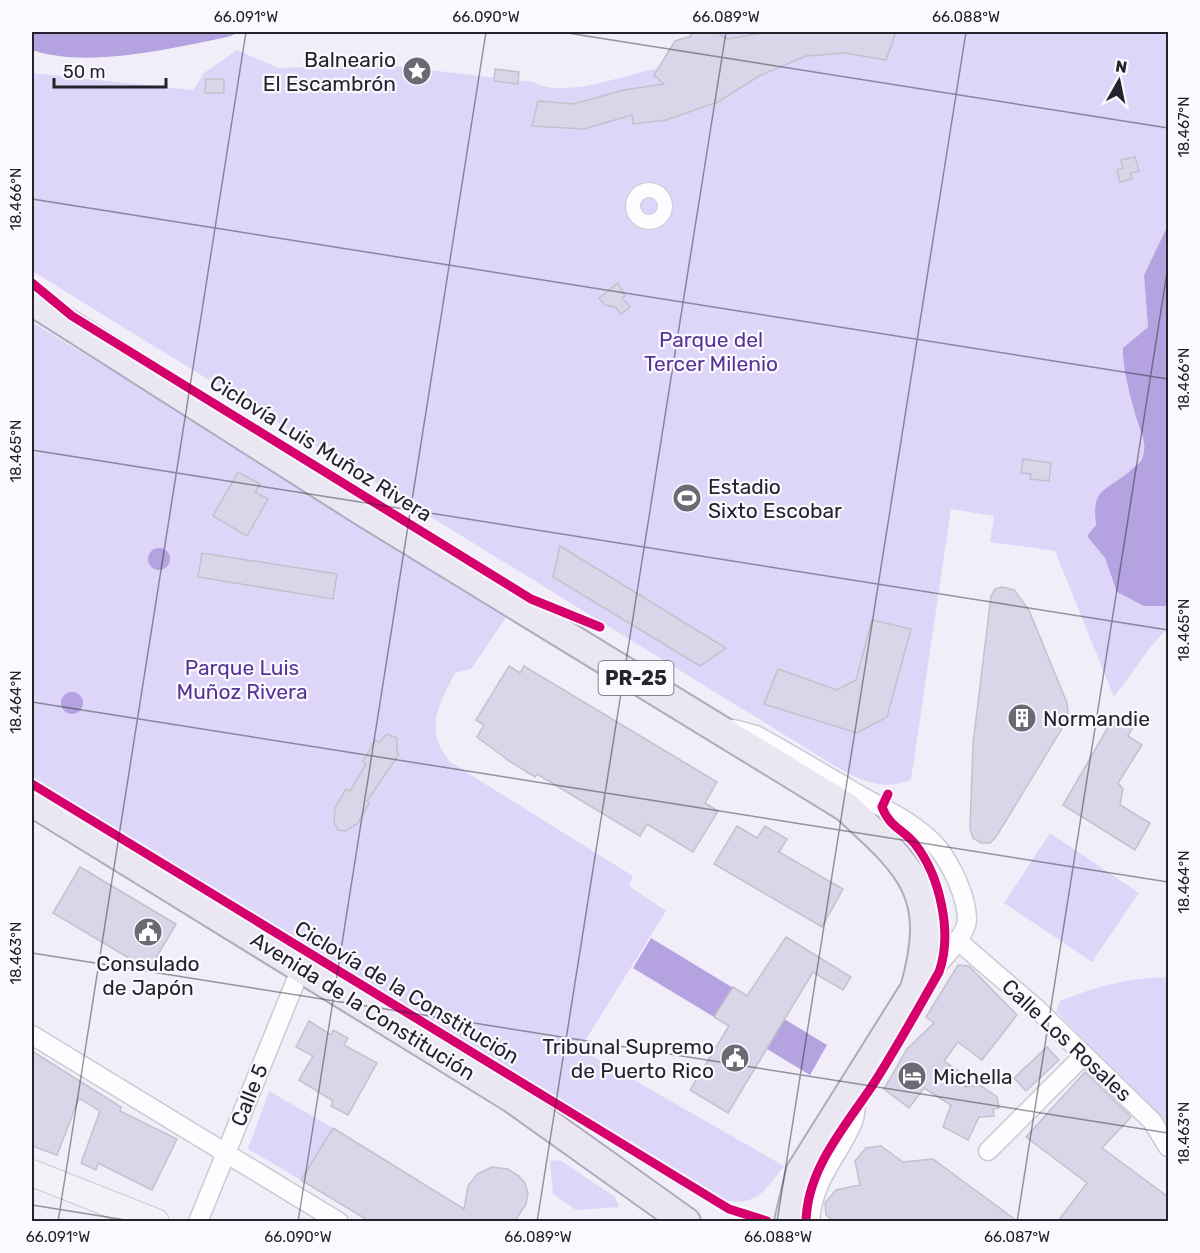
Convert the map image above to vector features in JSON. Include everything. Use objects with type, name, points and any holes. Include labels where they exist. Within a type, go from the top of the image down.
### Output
[{"type":"main road","name":"PR-25","points":[[32,301],[364,512],[846,807],[900,858],[912,875],[924,907],[924,959],[915,989],[801,1171],[789,1221]]},
{"type":"main road","name":"Avenida de la Constitución","points":[[32,802],[512,1098],[686,1221]]},
{"type":"main road","points":[[32,1173],[156,1221]]},
{"type":"street","points":[[712,724],[756,735],[920,831],[938,848],[951,868],[961,893],[967,921],[957,940],[915,989]]},
{"type":"street","name":"Calle Los Rosales","points":[[957,940],[1036,1008],[1152,1121],[1168,1147]]},
{"type":"street","name":"Calle 5","points":[[198,1221],[301,968]]},
{"type":"street","points":[[32,1035],[339,1221]]},
{"type":"street","points":[[988,1151],[1083,1056]]},
{"type":"street","points":[[810,1221],[811,1201],[818,1183],[852,1123],[856,1108],[855,1085]]},
{"type":"green space","name":"Parque del Tercer Milenio","points":[[690,32],[1168,32],[1168,225],[1144,275],[1148,327],[1123,348],[1127,384],[1143,438],[1144,451],[1139,463],[1099,496],[1095,512],[1096,525],[1087,536],[1105,558],[1118,592],[1144,606],[1168,606],[1168,628],[1153,644],[1114,697],[1055,551],[990,542],[994,516],[951,509],[911,780],[890,785],[863,780],[835,766],[32,271],[32,73],[193,90],[204,73],[237,50],[279,68],[377,64],[534,82],[546,87],[578,87],[660,68],[670,48],[690,37]]},
{"type":"green space","name":"Parque Luis Muñoz Rivera","points":[[32,322],[509,613],[471,669],[455,673],[436,718],[437,739],[450,762],[633,876],[629,886],[666,911],[580,1049],[784,1166],[758,1196],[741,1202],[719,1198],[32,779]]},
{"type":"green space","points":[[1050,833],[1139,893],[1092,962],[1004,903]]},
{"type":"green space","points":[[1168,977],[1168,1124],[1112,1071],[1056,1011],[1060,1001],[1087,991],[1126,981]]},
{"type":"green space","points":[[269,1091],[333,1128],[301,1180],[248,1149]]},
{"type":"green space","points":[[560,1160],[615,1197],[619,1207],[576,1210],[553,1194],[550,1161]]},
{"type":"shaded area","points":[[32,32],[238,32],[231,36],[158,51],[78,58],[32,50]]},
{"type":"shaded area","points":[[1168,225],[1168,606],[1144,606],[1117,592],[1105,558],[1087,536],[1096,525],[1095,512],[1099,496],[1139,463],[1143,456],[1144,442],[1127,384],[1123,348],[1148,327],[1144,275]]},
{"type":"shaded area","points":[[159,548],[167,551],[170,559],[167,567],[159,570],[151,567],[148,559],[151,551]]},
{"type":"shaded area","points":[[72,692],[80,695],[83,703],[80,711],[72,714],[64,711],[61,703],[64,695]]},
{"type":"shaded area","points":[[651,938],[827,1045],[810,1075],[633,968]]},
{"type":"building","points":[[690,32],[716,32],[727,39],[768,32],[896,32],[886,60],[845,53],[806,56],[759,76],[718,102],[666,120],[633,124],[632,115],[584,129],[532,126],[538,101],[573,104],[624,90],[664,84],[654,75],[675,41],[691,36]]},
{"type":"building","points":[[495,69],[519,72],[518,84],[494,81]]},
{"type":"building","points":[[206,79],[224,79],[224,93],[205,93]]},
{"type":"building","points":[[1135,157],[1139,171],[1131,173],[1132,179],[1120,182],[1117,170],[1123,168],[1121,160]]},
{"type":"building","points":[[618,283],[625,296],[622,298],[630,307],[621,314],[615,307],[605,305],[599,298]]},
{"type":"building","points":[[1023,459],[1051,463],[1049,481],[1030,479],[1031,474],[1021,473]]},
{"type":"building","points":[[238,472],[260,484],[255,492],[268,499],[247,536],[213,516]]},
{"type":"building","points":[[560,546],[726,648],[700,666],[553,577]]},
{"type":"building","points":[[202,553],[337,574],[333,599],[198,577]]},
{"type":"building","name":"Normandie","points":[[1002,587],[1014,590],[1029,610],[1067,703],[1068,713],[1066,722],[996,837],[990,843],[981,843],[973,838],[970,829],[973,744],[991,596],[995,589]]},
{"type":"building","points":[[872,620],[911,629],[887,717],[857,733],[764,704],[778,669],[837,690],[856,680]]},
{"type":"building","points":[[509,666],[520,673],[524,666],[717,782],[705,803],[718,811],[693,852],[647,824],[640,836],[537,774],[535,777],[477,737],[484,725],[476,720]]},
{"type":"building","points":[[1114,717],[1133,727],[1128,736],[1142,745],[1118,783],[1123,789],[1120,805],[1150,823],[1135,850],[1063,805]]},
{"type":"building","points":[[387,734],[397,738],[399,754],[367,801],[369,803],[358,823],[346,831],[338,830],[334,822],[335,808],[346,789],[350,791],[366,764],[363,762],[375,740],[379,742]]},
{"type":"building","points":[[737,826],[757,838],[765,826],[787,839],[779,852],[843,889],[822,927],[714,864]]},
{"type":"building","points":[[80,867],[176,924],[149,970],[53,913]]},
{"type":"building","name":"Tribunal Supremo de Puerto Rico","points":[[786,937],[851,977],[843,990],[813,972],[728,1113],[690,1090],[729,1026],[714,1017],[733,987],[747,996]]},
{"type":"building","points":[[958,965],[969,966],[1017,1015],[982,1060],[958,1042],[944,1061],[970,1079],[965,1087],[980,1085],[997,1097],[999,1108],[993,1109],[994,1116],[979,1117],[968,1140],[943,1127],[951,1105],[924,1088],[909,1108],[884,1089],[907,1049],[934,1023],[926,1017]]},
{"type":"building","points":[[309,1021],[331,1035],[333,1030],[348,1038],[344,1045],[377,1063],[348,1115],[331,1106],[333,1101],[299,1080],[313,1056],[296,1047]]},
{"type":"building","points":[[1047,1047],[1059,1060],[1026,1091],[1014,1078]]},
{"type":"building","points":[[32,1051],[121,1107],[120,1111],[177,1139],[152,1190],[98,1163],[96,1170],[81,1163],[100,1111],[79,1098],[57,1155],[32,1146]]},
{"type":"building","points":[[1085,1072],[1131,1117],[1102,1148],[1168,1197],[1168,1221],[1058,1221],[1087,1183],[1026,1137]]},
{"type":"building","points":[[333,1128],[464,1209],[468,1186],[477,1174],[492,1167],[508,1169],[519,1176],[525,1183],[528,1193],[526,1204],[515,1221],[369,1221],[301,1180]]},
{"type":"building","points":[[881,1146],[903,1162],[933,1159],[1017,1221],[833,1221],[826,1215],[825,1203],[836,1190],[860,1185],[855,1161],[866,1148]]},
{"type":"cycle path","name":"Ciclovía Luis Muñoz Rivera","points":[[32,283],[72,316],[531,599],[600,627]]},
{"type":"cycle path","name":"Ciclovía de la Constitución","points":[[32,784],[729,1209],[767,1221]]},
{"type":"cycle path","points":[[806,1222],[813,1184],[830,1148],[899,1042],[939,972],[943,957],[944,923],[937,888],[924,857],[915,844],[885,814],[882,807],[888,794]]},
{"type":"place","name":"Balneario El Escambrón","points":[[417,71]]},
{"type":"place","name":"Estadio Sixto Escobar","points":[[687,498]]},
{"type":"place","name":"Normandie","points":[[1022,718]]},
{"type":"place","name":"Consulado de Japón","points":[[148,932]]},
{"type":"place","name":"Tribunal Supremo de Puerto Rico","points":[[735,1058]]},
{"type":"place","name":"Michella","points":[[912,1076]]}]
